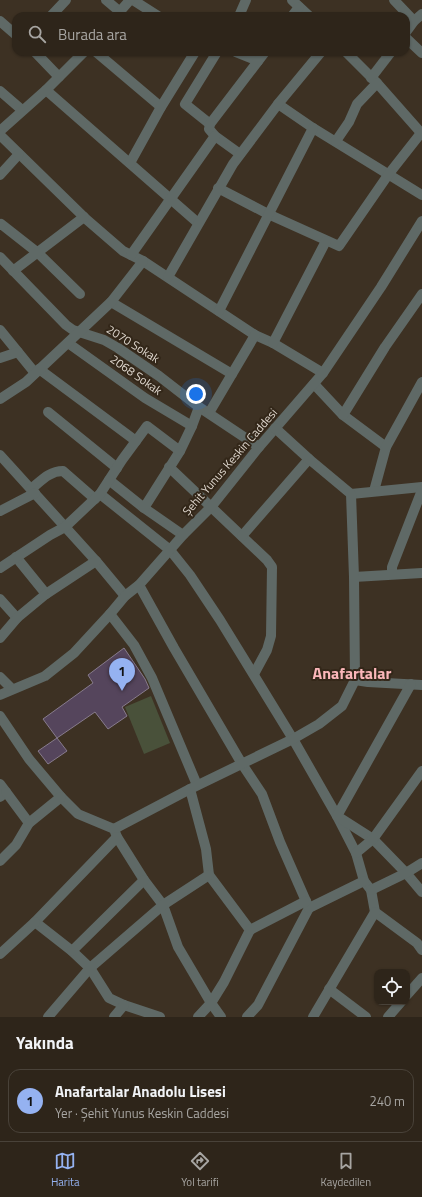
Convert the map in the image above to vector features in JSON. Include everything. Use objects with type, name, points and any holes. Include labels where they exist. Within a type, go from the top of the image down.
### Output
[{"type":"street","points":[[55,12],[66,0]]},
{"type":"street","points":[[106,0],[116,12]]},
{"type":"street","points":[[120,12],[132,0],[152,12]]},
{"type":"street","points":[[241,12],[246,0]]},
{"type":"street","points":[[394,0],[418,18],[410,27]]},
{"type":"street","points":[[296,3],[305,12]]},
{"type":"street","points":[[0,21],[12,32]]},
{"type":"street","points":[[410,42],[422,53]]},
{"type":"street","points":[[39,56],[59,77]]},
{"type":"street","points":[[0,131],[46,90],[80,56]]},
{"type":"street","points":[[101,56],[161,107]]},
{"type":"street","points":[[130,163],[161,107],[193,56]]},
{"type":"street","points":[[210,124],[185,104],[215,56]]},
{"type":"street","points":[[246,56],[258,61]]},
{"type":"street","points":[[240,154],[215,136],[209,129],[210,124],[262,56]]},
{"type":"street","points":[[168,277],[218,188],[240,154],[278,104],[318,56]]},
{"type":"street","points":[[218,188],[268,214],[339,246],[388,175],[421,133],[350,56]]},
{"type":"street","points":[[336,141],[349,122],[357,104],[374,81],[389,56]]},
{"type":"street","points":[[46,90],[198,223]]},
{"type":"street","points":[[0,91],[22,110]]},
{"type":"street","points":[[278,104],[388,175],[422,194]]},
{"type":"street","points":[[220,311],[313,128]]},
{"type":"street","points":[[0,135],[84,217],[123,251],[143,261],[255,335],[273,343],[323,373]]},
{"type":"street","points":[[131,255],[172,199],[215,136]]},
{"type":"street","points":[[0,175],[19,154]]},
{"type":"street","points":[[13,272],[84,217]]},
{"type":"street","name":"Şehit Yunus Keskin Caddesi","points":[[0,695],[45,676],[74,653],[125,596],[139,585],[183,535],[212,506],[259,447],[323,373],[381,287],[422,221]]},
{"type":"street","points":[[0,225],[1,224],[38,253],[80,294]]},
{"type":"street","points":[[273,343],[326,241]]},
{"type":"street","name":"2070 Sokak","points":[[0,257],[66,325],[79,332],[94,336],[114,345],[159,376],[199,407],[259,447]]},
{"type":"street","points":[[0,399],[26,382],[112,302],[143,261]]},
{"type":"street","points":[[342,415],[385,347],[418,308],[422,294]]},
{"type":"street","points":[[112,302],[232,374]]},
{"type":"street","points":[[0,330],[18,352],[37,371],[136,441]]},
{"type":"street","points":[[209,413],[255,335]]},
{"type":"street","name":"2068 Sokak","points":[[68,343],[145,398],[192,426]]},
{"type":"street","points":[[0,358],[18,352]]},
{"type":"street","points":[[374,491],[386,447],[422,382]]},
{"type":"street","points":[[314,384],[342,415],[386,447]]},
{"type":"street","points":[[144,508],[180,451],[199,407]]},
{"type":"street","points":[[48,412],[117,468]]},
{"type":"street","points":[[0,568],[50,535],[66,527],[97,497],[147,426],[180,451]]},
{"type":"street","points":[[275,428],[351,494],[422,488],[392,567],[392,574]]},
{"type":"street","points":[[0,455],[66,527],[125,596]]},
{"type":"street","points":[[242,536],[309,459]]},
{"type":"street","points":[[170,467],[212,506],[267,560],[272,567],[271,636],[267,650],[254,674]]},
{"type":"street","points":[[0,512],[33,491],[50,474],[56,471],[63,471],[170,550],[190,575],[254,674],[337,816],[356,853],[364,881],[371,890],[374,912],[313,1017]]},
{"type":"street","points":[[109,480],[144,508],[183,535]]},
{"type":"street","points":[[0,954],[35,922],[115,833],[194,787],[293,739],[319,724],[342,706],[355,680],[354,577],[351,494]]},
{"type":"street","points":[[16,557],[46,594]]},
{"type":"street","points":[[0,638],[17,618],[46,594],[96,561]]},
{"type":"street","points":[[354,577],[422,573]]},
{"type":"street","points":[[139,585],[242,764],[262,794],[280,842],[308,904]]},
{"type":"street","points":[[0,599],[17,618]]},
{"type":"street","points":[[110,614],[134,645],[152,678],[194,787],[206,849],[209,875],[250,930]]},
{"type":"street","points":[[0,677],[12,689]]},
{"type":"street","points":[[355,680],[368,682],[419,683]]},
{"type":"street","points":[[337,816],[419,683]]},
{"type":"street","points":[[0,716],[29,758],[61,797],[78,814],[115,833],[144,880],[163,905],[178,947],[220,1017]]},
{"type":"street","points":[[356,853],[373,839],[422,771]]},
{"type":"street","points":[[2,791],[28,822]]},
{"type":"street","points":[[0,862],[16,845],[28,822],[61,797]]},
{"type":"street","points":[[337,816],[373,839],[422,892]]},
{"type":"street","points":[[371,890],[406,873],[422,863]]},
{"type":"street","points":[[48,1017],[90,968],[163,905],[209,875]]},
{"type":"street","points":[[72,952],[144,880]]},
{"type":"street","points":[[198,1017],[211,1003],[224,982],[250,930],[364,881]]},
{"type":"street","points":[[247,1017],[258,1005],[308,904]]},
{"type":"street","points":[[374,912],[420,944]]},
{"type":"street","points":[[35,922],[90,968],[109,998],[124,1005],[160,1017]]},
{"type":"street","points":[[410,992],[422,978]]},
{"type":"street","points":[[329,989],[366,1017]]},
{"type":"street","points":[[114,1017],[124,1005]]},
{"type":"street","points":[[388,1017],[398,1005]]},
{"type":"green space","points":[[151,696],[170,743],[144,754],[125,707]]},
{"type":"building","points":[[124,648],[145,679],[149,688],[122,707],[127,716],[108,729],[95,712],[57,738],[43,719],[93,683],[88,675]]},
{"type":"building","points":[[57,738],[67,751],[48,764],[38,751]]},
{"type":"place","name":"Anafartalar Anadolu Lisesi","points":[[122,691]]},
{"type":"district","name":"Anafartalar","points":[[352,673]]}]
